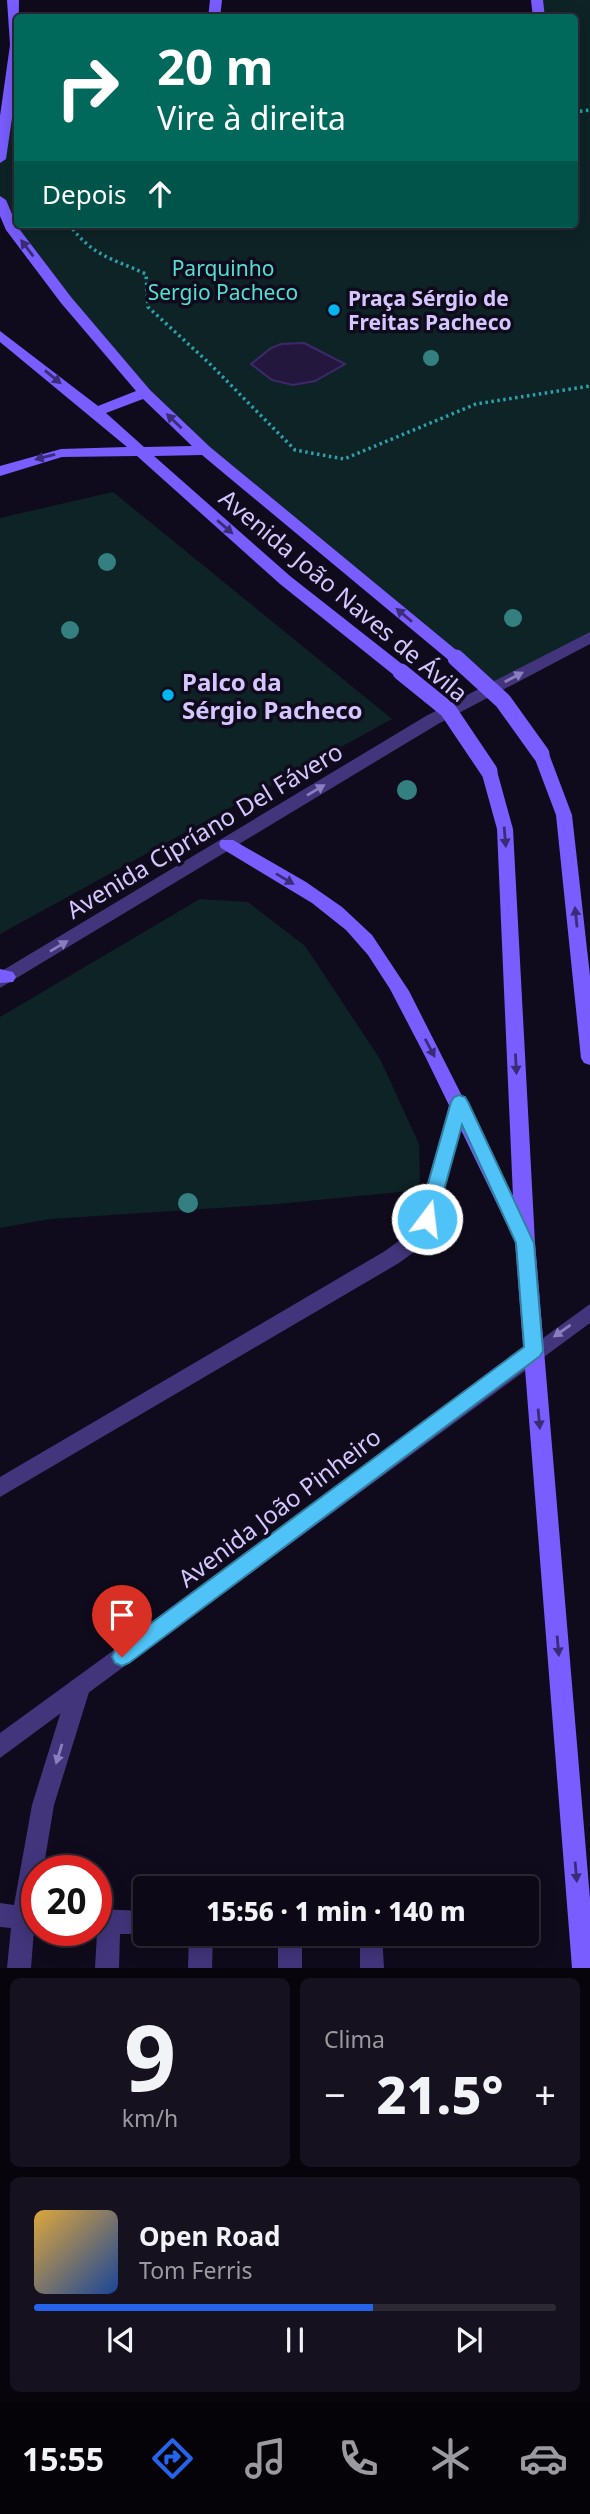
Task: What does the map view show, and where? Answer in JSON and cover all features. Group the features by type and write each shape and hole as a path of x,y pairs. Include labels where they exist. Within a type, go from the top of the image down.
{"main road":[{"path":"0,159 14,65"},
{"name":"Avenida João Naves de Ávila","path":"0,201 11,227 26,248 145,393 205,450 457,658 503,701 541,754 564,815 589,1027 590,1058"},
{"name":"Avenida João Naves de Ávila","path":"0,335 96,412 285,580 447,710 489,771 505,829 525,1243 583,1968"},
{"path":"96,412 145,393"},
{"path":"0,471 16,464 61,453 205,450"},
{"path":"227,844 310,895 366,939 391,975 459,1102 525,1243"}],"street":[{"name":"Avenida Cipríano Del Fávero","path":"2,978 432,720 590,637"},
{"path":"0,1488 392,1257 414,1241 427,1219 459,1102"},
{"name":"Avenida João Pinheiro","path":"0,1747 590,1312"},
{"path":"19,1968 20,1918 43,1805 79,1689"},
{"path":"112,1922 133,1923"},
{"path":"105,1946 107,1968"},
{"path":"200,1968 201,1946"},
{"path":"290,1946 290,1968"},
{"path":"371,1946 372,1968"}],"path":[{"path":"72,228 78,237 102,257 132,266 146,274 149,283 145,298 148,307 209,363 295,450 344,459 476,404 590,386"}],"green space":[{"name":"Praça Sérgio de Freitas Pacheco","path":"537,0 590,0 590,638 492,691 145,393 11,227 0,200 0,159 14,65 14,228 578,228 578,14 539,14"},
{"path":"113,492 392,719 0,934 0,518"},
{"path":"200,899 248,902 305,946 380,1059 419,1144 420,1190 277,1204 50,1219 0,1228 0,1017"}],"building":[{"path":"304,343 345,364 315,381 293,385 272,380 251,364 271,348 281,344"}],"place":[{"name":"Praça Sérgio de Freitas Pacheco","path":"334,310"},
{"name":"Palco da Sérgio Pacheco","path":"168,695"}],"route":[{"path":"122,1657 534,1351 525,1243 459,1102 427,1219"}],"park label":[{"name":"Parquinho Sergio Pacheco","path":"223,280"}]}
